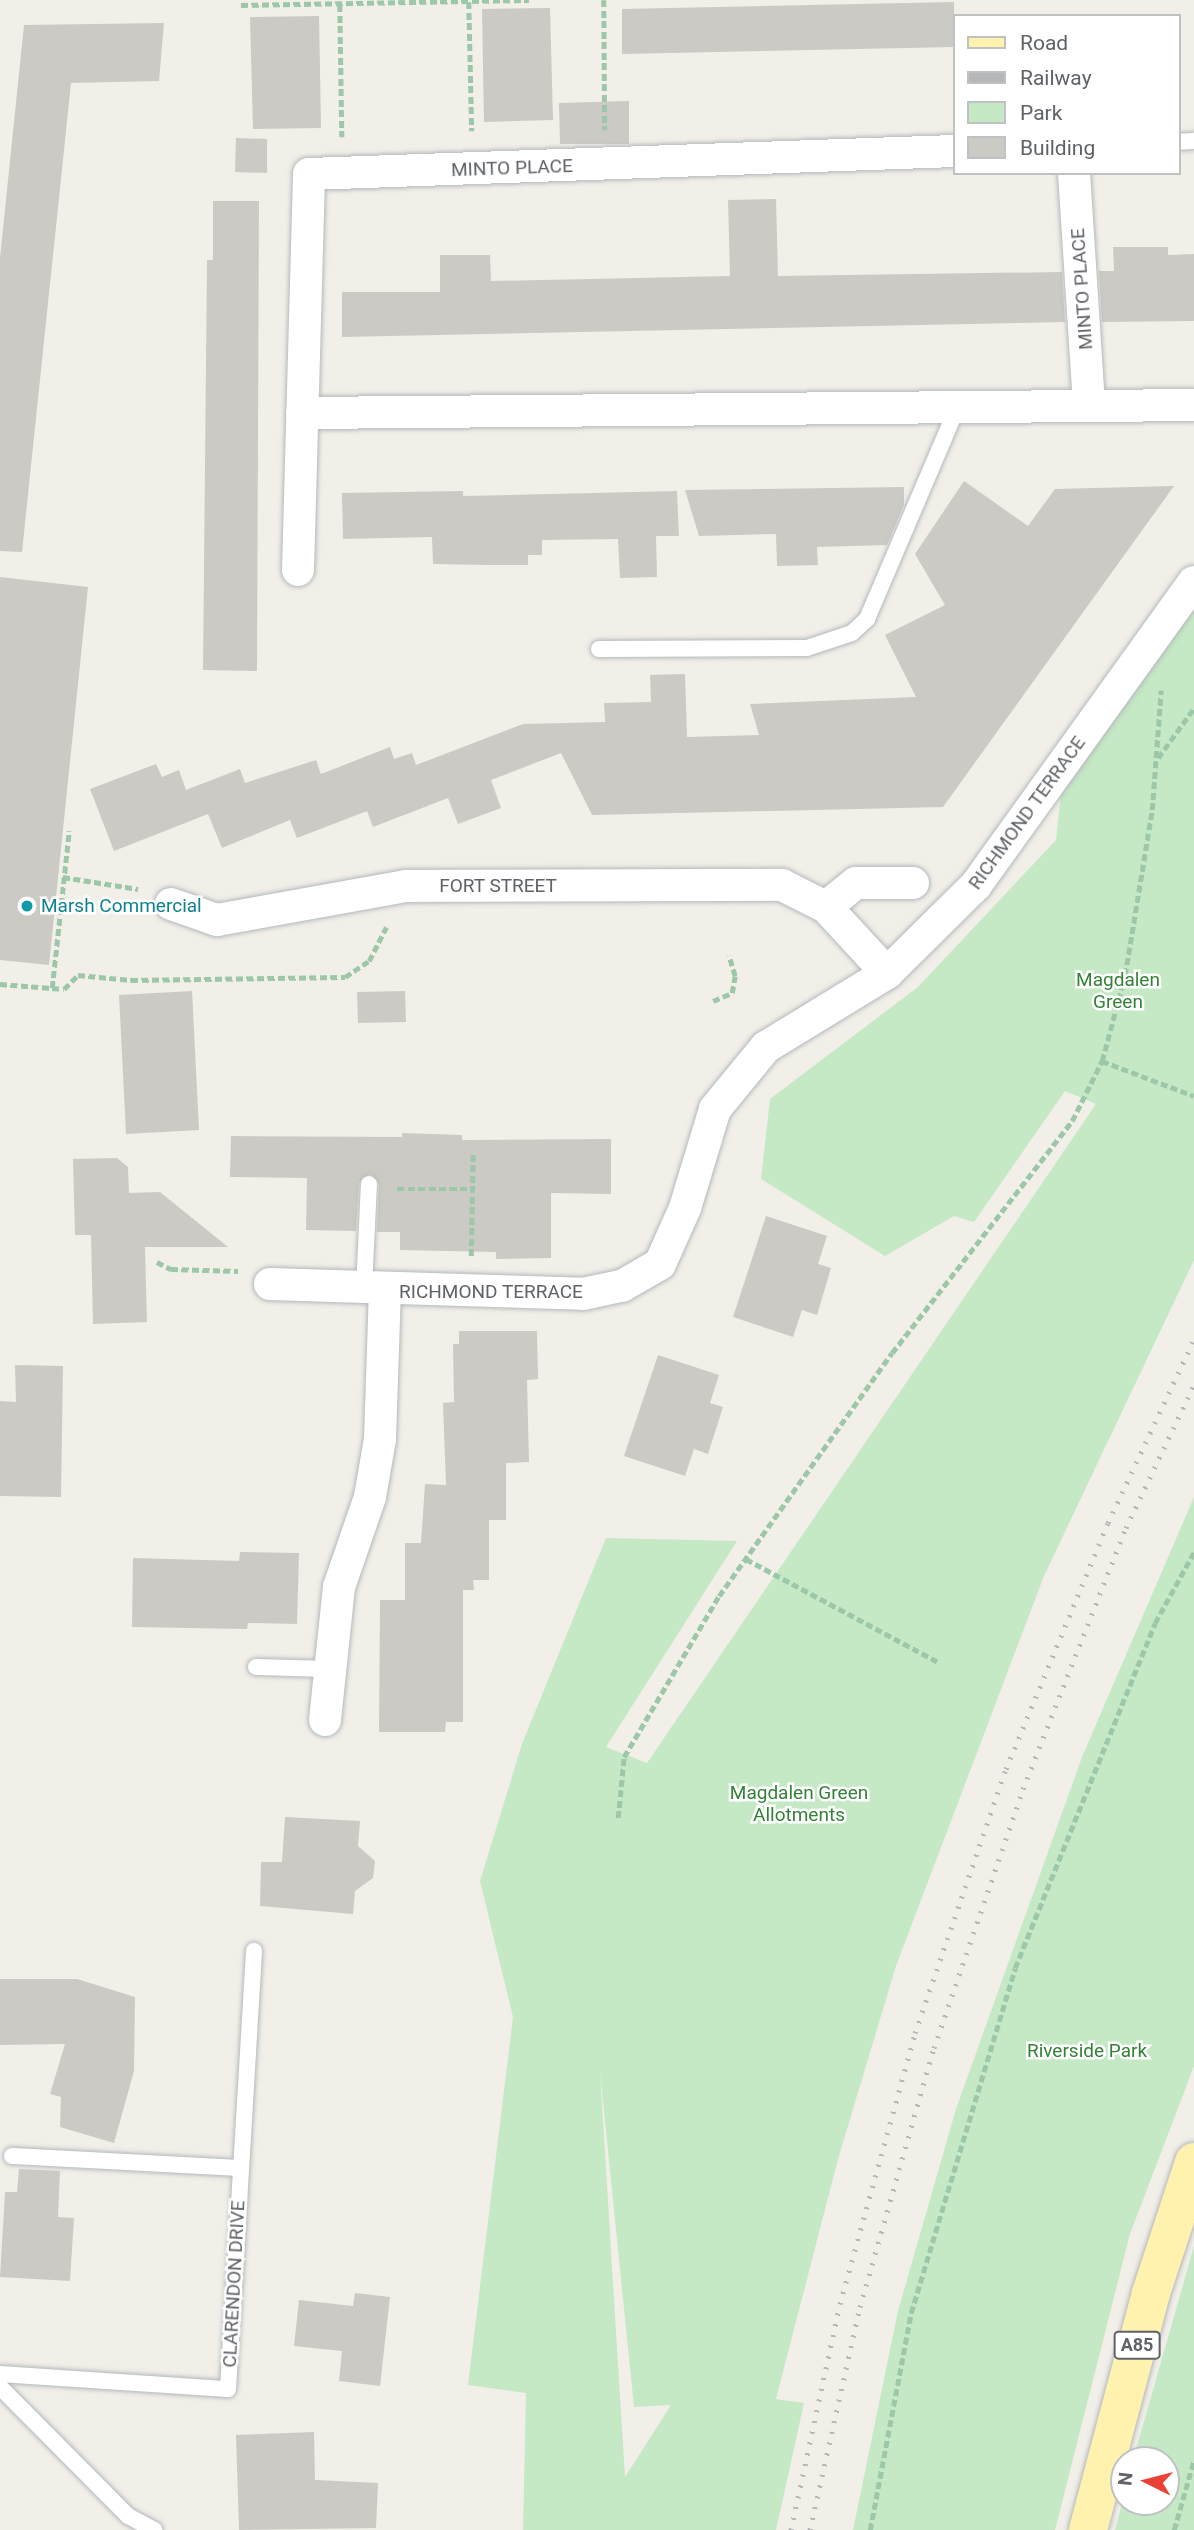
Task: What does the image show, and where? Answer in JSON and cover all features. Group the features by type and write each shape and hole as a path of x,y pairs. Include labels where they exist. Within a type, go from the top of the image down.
{"main road":[{"name":"A85","path":"1088,2530 1151,2293 1194,2162"}],"street":[{"name":"MINTO PLACE","path":"298,570 309,174 605,166 953,151"},
{"name":"MINTO PLACE","path":"1074,175 1089,405"},
{"path":"302,413 956,410 1089,405 1194,405"},
{"name":"RICHMOND TERRACE","path":"270,1284 375,1290 583,1294 622,1286 660,1264 685,1208 715,1109 766,1047 887,973 976,885 1194,582"},
{"path":"826,907 856,883 913,883"},
{"name":"FORT STREET","path":"171,904 217,920 406,886 782,885 826,907 887,973"},
{"path":"325,1720 339,1587 370,1497 380,1439 375,1290"}],"lane":[{"path":"598,649 807,648 852,633 867,619 956,410"},
{"path":"369,1186 375,1290"},
{"path":"256,1667 330,1669"},
{"name":"CLARENDON DRIVE","path":"0,2374 228,2389 254,1951"},
{"path":"12,2156 241,2168"},
{"path":"0,2387 128,2516 154,2530"}],"path":[{"path":"241,5 529,0"},
{"path":"604,0 605,166"},
{"path":"469,2 472,170"},
{"path":"340,5 342,132"},
{"path":"618,1818 624,1756 719,1596 892,1353 1072,1122 1102,1061 1125,975 1156,760 1166,623"},
{"path":"1156,760 1194,708"},
{"path":"52,988 69,831"},
{"path":"63,877 127,883"},
{"path":"0,984 64,989 78,975 131,980 345,977 369,961 406,886"},
{"path":"713,1001 732,993 735,976 729,956"},
{"path":"1102,1061 1194,1096"},
{"path":"471,1292 473,1154"},
{"path":"369,1186 473,1189"},
{"path":"157,1262 171,1269 268,1272 270,1284"},
{"path":"870,2530 911,2313 1015,1968 1155,1623 1194,1552"},
{"path":"746,1559 938,1662"},
{"path":"1174,2530 1194,2460"}],"green space":[{"path":"1194,597 1194,1260 1044,1576 896,1966 838,2159 776,2399 804,2403 776,2530 523,2530 526,2393 468,2385 513,2017 480,1881 522,1744 606,1538 737,1541 606,1747 647,1763 1096,1104 1065,1091 974,1222 954,1216 885,1256 761,1179 770,1099 918,987 1056,840 1062,784","holes":["600,2072 634,2407 671,2405 625,2477"]},
{"name":"Riverside Park","path":"1194,1497 1194,2066 1130,2234 1055,2530 853,2530 898,2311 956,2109 1082,1757"},
{"path":"1194,2246 1194,2530 1115,2530 1119,2516 1180,2516 1180,2446 1137,2446"}],"building":[{"path":"954,2 953,47 622,54 622,9"},
{"path":"550,8 553,120 484,122 482,9"},
{"path":"319,16 321,128 253,129 250,17"},
{"path":"164,23 159,81 71,83 22,552 0,551 0,258 24,25"},
{"path":"629,101 629,144 560,144 559,103"},
{"path":"236,138 267,139 267,173 235,172"},
{"path":"776,199 778,276 1062,272 1065,322 342,337 342,292 440,292 440,255 490,255 491,281 730,276 728,200"},
{"path":"213,201 259,201 257,671 203,670 207,260 213,260"},
{"path":"1113,247 1168,247 1168,255 1194,254 1194,321 1102,322 1099,271 1114,271"},
{"path":"964,481 1028,526 1055,489 1174,486 943,807 592,815 561,753 491,780 501,808 458,824 448,798 373,827 367,811 297,838 290,820 222,848 208,814 114,851 90,789 156,764 162,777 179,770 186,790 240,769 245,783 316,760 321,774 390,747 394,759 412,753 416,765 523,724 605,722 604,703 651,702 650,675 685,674 687,737 759,735 750,704 916,697 885,635 945,605 915,554"},
{"path":"904,487 904,505 887,545 817,547 818,565 777,566 776,534 699,536 685,490"},
{"path":"463,491 463,496 677,491 679,536 656,536 657,577 620,578 618,539 542,540 542,555 528,555 528,565 487,565 433,564 432,537 343,539 342,493"},
{"path":"0,577 88,587 49,965 0,960"},
{"path":"192,991 199,1130 126,1134 119,995"},
{"path":"405,991 406,1022 358,1023 357,992"},
{"path":"402,1133 462,1135 462,1140 611,1139 611,1194 551,1193 551,1258 496,1259 496,1252 400,1250 400,1232 377,1232 379,1184 370,1174 359,1183 356,1231 306,1230 307,1178 230,1177 231,1136 402,1137"},
{"path":"117,1158 128,1167 129,1193 160,1192 228,1247 145,1247 147,1322 93,1324 91,1235 75,1235 73,1159"},
{"path":"766,1216 827,1236 818,1264 831,1268 817,1315 802,1310 793,1337 733,1317"},
{"path":"459,1331 537,1331 538,1379 527,1380 529,1462 506,1463 506,1520 489,1520 489,1580 473,1580 474,1590 463,1590 463,1722 446,1722 445,1732 379,1732 380,1600 405,1600 405,1543 421,1543 425,1484 446,1485 443,1403 454,1402 453,1344 459,1344"},
{"path":"658,1355 719,1375 710,1403 723,1407 708,1454 694,1449 685,1476 624,1456"},
{"path":"15,1365 63,1366 61,1497 0,1496 0,1401 16,1402"},
{"path":"240,1552 299,1553 297,1624 248,1623 247,1629 132,1627 133,1558 239,1561"},
{"path":"285,1817 360,1821 358,1846 375,1861 373,1878 355,1891 353,1914 260,1906 261,1862 282,1862"},
{"path":"0,1979 77,1979 135,1997 134,2071 114,2143 60,2127 61,2097 50,2094 65,2044 0,2045"},
{"path":"19,2169 60,2171 58,2217 74,2218 70,2281 0,2277 5,2192 17,2192"},
{"path":"355,2293 390,2297 380,2386 339,2381 342,2351 294,2346 299,2300 353,2306"},
{"path":"314,2432 315,2480 378,2483 376,2528 239,2530 236,2435"}],"railway":[{"path":"791,2530 840,2304 915,2033 1006,1769 1108,1523 1194,1339"},
{"path":"810,2530 860,2307 934,2048 1023,1789 1126,1528 1194,1385"}],"place":[{"name":"Marsh Commercial","path":"27,906"}],"park label":[{"name":"Magdalen Green","path":"1118,991"},
{"name":"Magdalen Green Allotments","path":"799,1804"}]}
